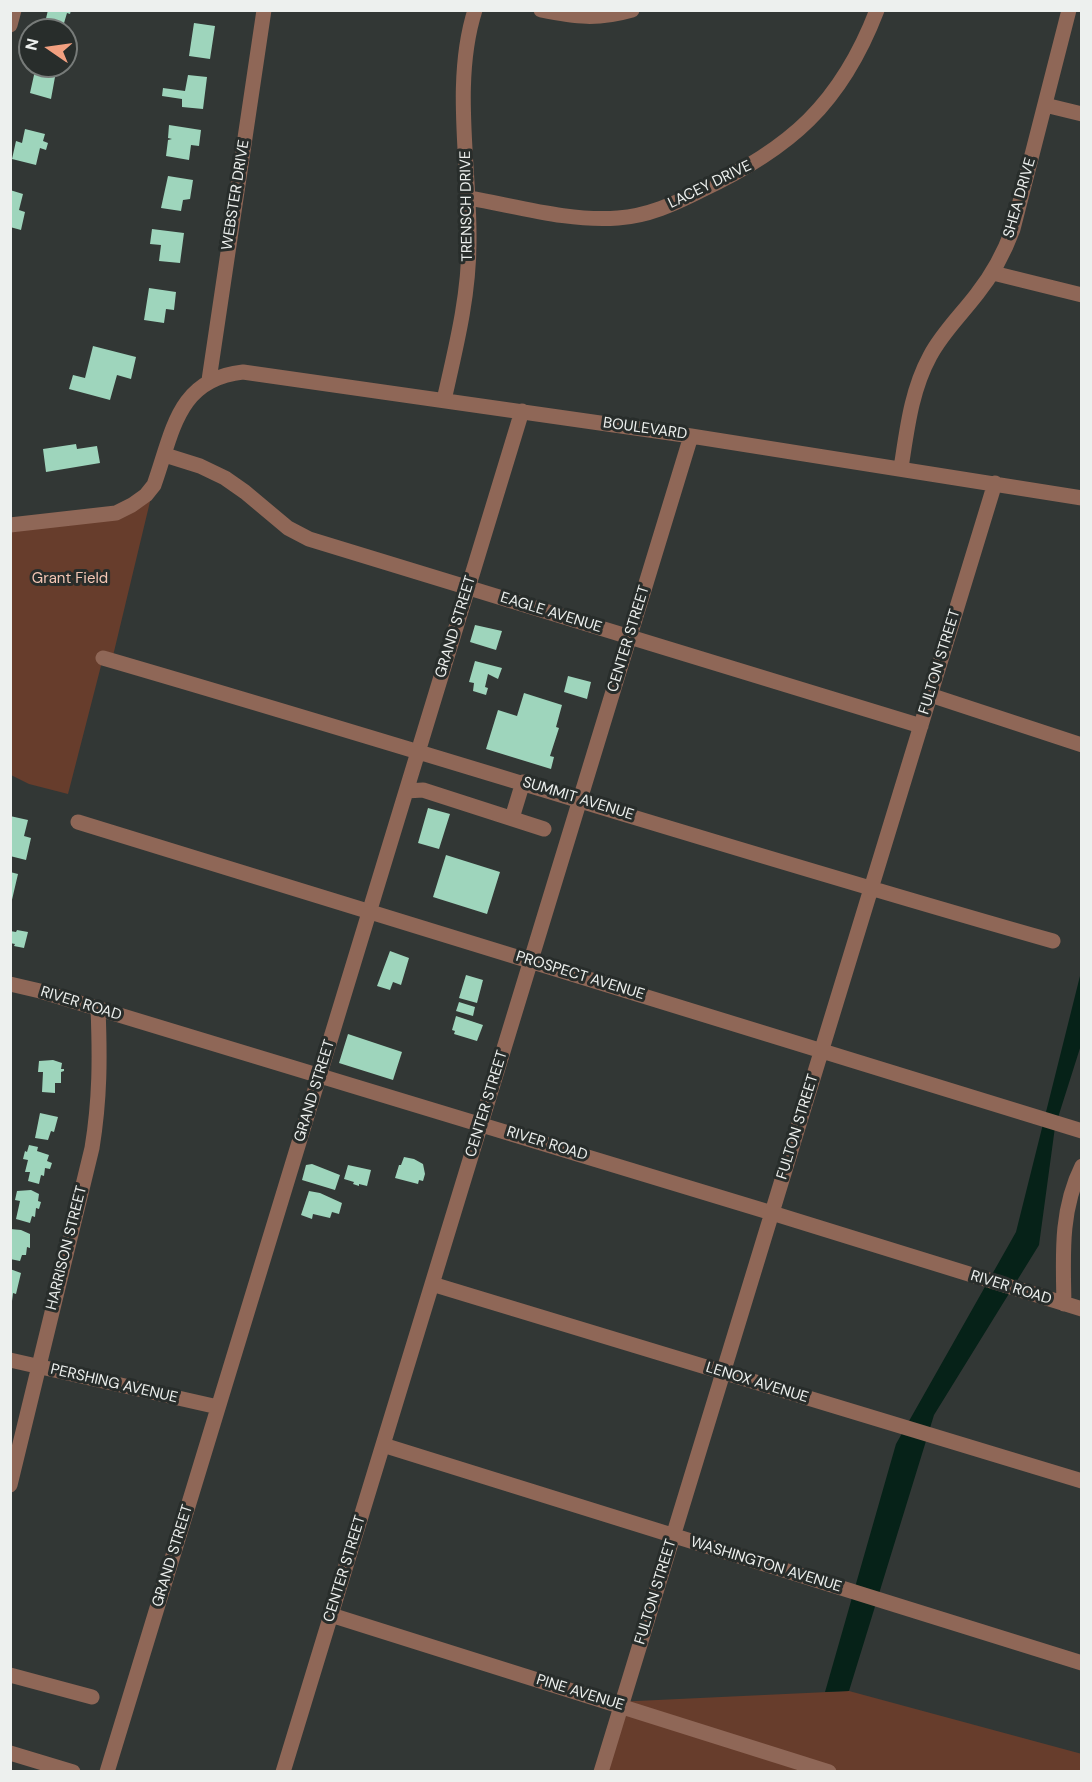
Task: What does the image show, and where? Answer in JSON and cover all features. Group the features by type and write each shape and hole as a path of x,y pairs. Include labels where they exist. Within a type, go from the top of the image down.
{"street":[{"path":"10,25 14,10"},
{"name":"WEBSTER DRIVE","path":"209,380 264,10"},
{"name":"TRENSCH DRIVE","path":"444,400 465,307 469,198 463,88 465,53 476,10"},
{"path":"542,10 590,18 632,10"},
{"name":"LACEY DRIVE","path":"469,198 597,219 641,215 666,207 761,160 812,117 836,90 853,64 867,37 877,10"},
{"name":"SHEA DRIVE","path":"901,468 911,406 928,358 941,337 993,273 1013,229 1069,10"},
{"path":"1045,105 1082,114"},
{"path":"993,273 1082,295"},
{"name":"BOULEVARD","path":"209,380 225,374 243,372 691,436 1082,498"},
{"path":"10,525 116,513 132,505 154,484 182,408 190,396 209,380"},
{"name":"GRAND STREET","path":"107,1772 522,411"},
{"name":"CENTER STREET","path":"283,1772 691,436"},
{"name":"EAGLE AVENUE","path":"165,455 200,466 225,478 288,528 309,538 921,726"},
{"name":"FULTON STREET","path":"601,1772 995,483"},
{"name":"SUMMIT AVENUE","path":"103,658 419,750 871,889 1053,941"},
{"path":"930,694 1082,745"},
{"path":"512,818 523,782"},
{"path":"406,791 423,790 544,829"},
{"name":"PROSPECT AVENUE","path":"78,822 1082,1131"},
{"name":"RIVER ROAD","path":"10,984 98,1008 481,1124 1082,1309"},
{"name":"HARRISON STREET","path":"10,1485 98,1111 100,1066 98,1008"},
{"path":"1064,1304 1063,1231 1073,1185 1082,1166"},
{"name":"LENOX AVENUE","path":"432,1284 1082,1481"},
{"name":"PERSHING AVENUE","path":"10,1360 218,1407"},
{"name":"WASHINGTON AVENUE","path":"382,1445 1082,1663"},
{"name":"PINE AVENUE","path":"331,1615 829,1772"},
{"path":"10,1675 92,1697"},
{"path":"10,1753 74,1772"}],"green space":[{"name":"Grant Field","path":"154,485 112,660 103,658 68,794 29,784 11,775 10,525 100,516"},
{"path":"849,1691 1082,1754 1081,1772 594,1772 615,1702"}],"shaded area":[{"path":"1081,972 1081,1045 1055,1127 1039,1245 934,1415 849,1691 825,1692 896,1444 1016,1232"}],"building":[{"path":"48,10 71,10 66,18 46,18"},
{"path":"194,23 215,26 210,59 189,56"},
{"path":"188,75 207,77 203,109 182,107 182,99 162,96 163,88 185,91"},
{"path":"33,78 55,78 51,99 30,93"},
{"path":"169,125 201,130 199,146 191,145 189,160 166,156 168,140 172,139 168,138"},
{"path":"25,129 45,134 43,141 48,143 46,150 40,148 36,165 12,159 16,141 22,143"},
{"path":"168,176 193,180 190,199 183,200 181,211 161,208"},
{"path":"10,190 23,194 19,210 25,212 21,230 10,227"},
{"path":"152,229 184,233 180,263 159,261 161,245 150,244"},
{"path":"149,288 176,292 174,310 166,309 164,323 144,320"},
{"path":"93,346 136,357 131,379 117,375 110,400 69,389 73,375 85,378"},
{"path":"76,444 77,449 97,446 100,463 46,472 43,449"},
{"path":"475,625 502,631 496,650 470,642"},
{"path":"475,661 502,668 498,679 488,674 486,695 473,691 474,683 469,682"},
{"path":"568,676 591,682 587,699 564,692"},
{"path":"524,693 562,705 556,727 559,728 550,756 554,757 551,769 486,749 498,710 517,716"},
{"path":"428,808 450,814 439,849 418,843"},
{"path":"10,816 28,820 24,836 31,838 26,860 10,856"},
{"path":"446,855 500,872 487,914 433,897"},
{"path":"10,872 18,874 11,904 10,904"},
{"path":"17,930 28,932 24,948 10,943 10,931 16,932"},
{"path":"390,951 409,958 401,985 393,982 390,990 377,986"},
{"path":"466,975 483,980 477,1003 459,998"},
{"path":"459,1002 475,1007 473,1016 456,1011"},
{"path":"456,1016 483,1025 477,1041 454,1034 455,1031 452,1030"},
{"path":"348,1034 402,1052 393,1080 339,1063"},
{"path":"53,1060 62,1063 61,1069 64,1071 61,1072 61,1083 55,1083 55,1093 42,1092 43,1072 38,1072 39,1061"},
{"path":"40,1113 58,1117 54,1132 51,1131 48,1140 35,1138"},
{"path":"29,1145 38,1147 37,1151 49,1155 47,1161 52,1163 50,1169 45,1168 44,1176 41,1175 39,1184 28,1181 30,1172 25,1172 28,1160 23,1159"},
{"path":"404,1157 423,1164 425,1174 423,1181 419,1180 418,1184 395,1178"},
{"path":"312,1164 340,1175 335,1190 302,1180 306,1165"},
{"path":"348,1165 371,1170 367,1186 359,1184 359,1186 344,1179"},
{"path":"31,1190 39,1194 38,1201 41,1202 30,1223 16,1219 20,1201 15,1200 17,1191"},
{"path":"309,1191 320,1193 342,1203 339,1214 332,1212 330,1218 313,1214 312,1219 301,1215"},
{"path":"10,1229 30,1234 30,1248 27,1247 26,1255 22,1255 20,1261 10,1259"},
{"path":"10,1269 21,1273 12,1301"}]}
